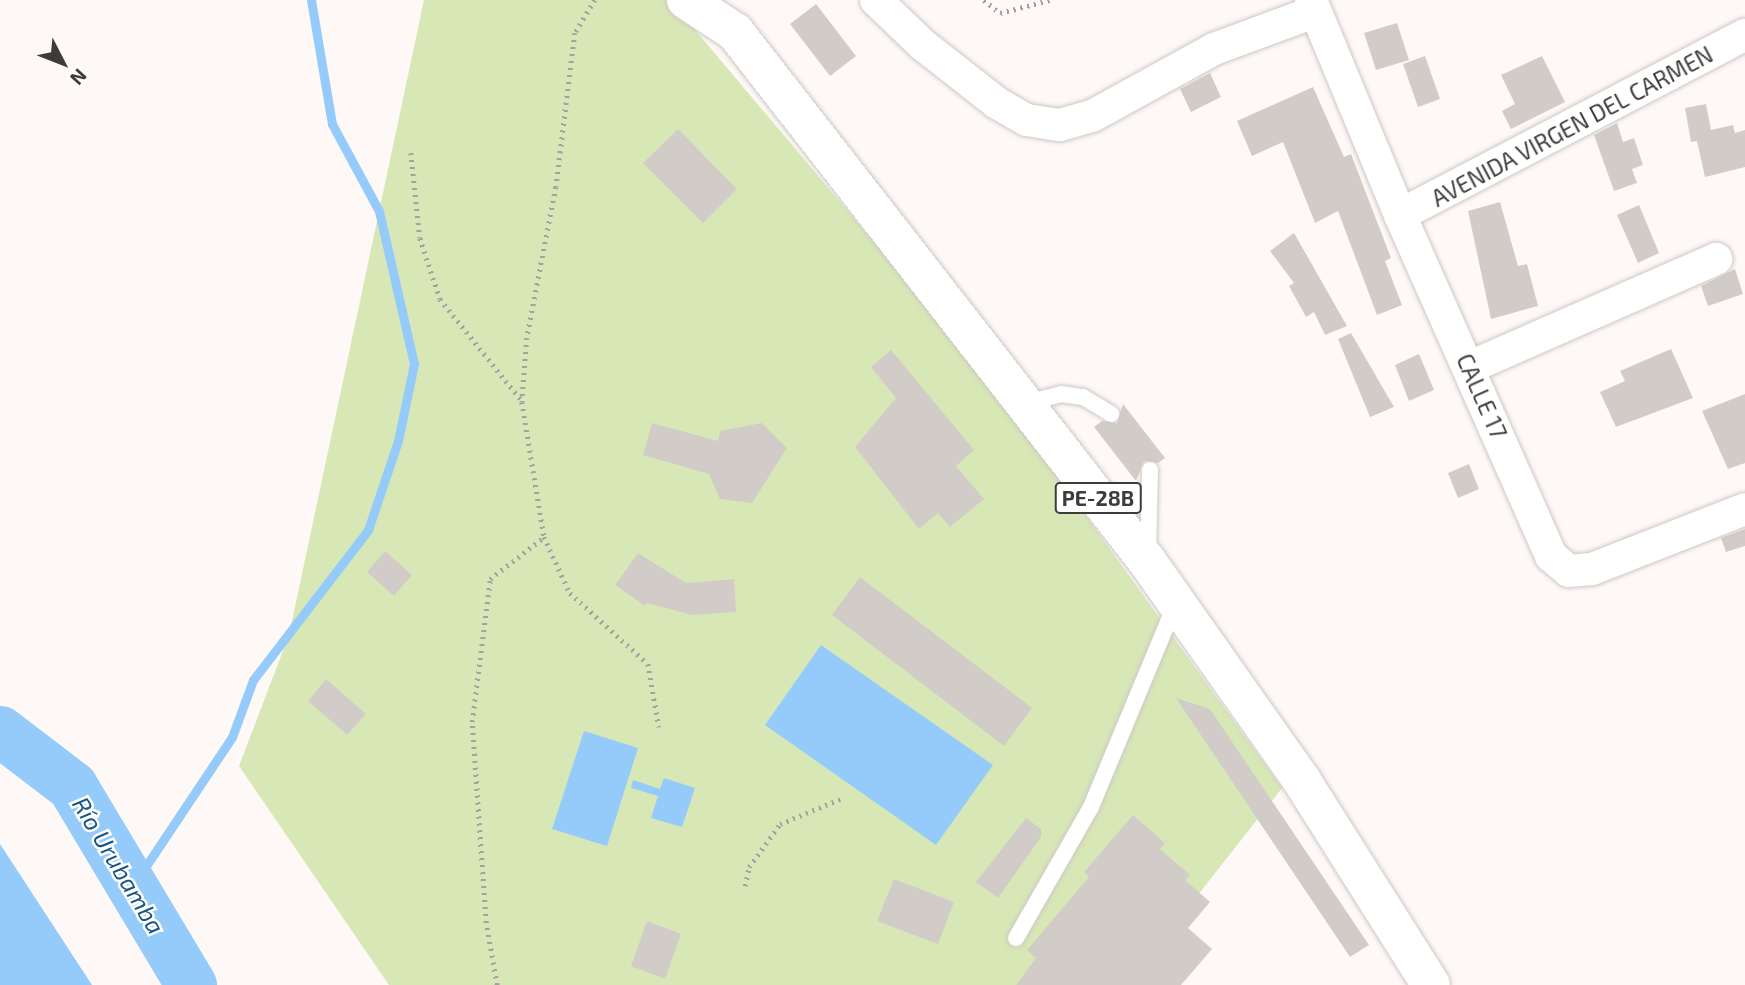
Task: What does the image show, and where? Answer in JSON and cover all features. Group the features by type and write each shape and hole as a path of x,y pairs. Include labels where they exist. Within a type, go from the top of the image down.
{"highway":[{"name":"PE-28B","path":"685,0 730,16 1023,403 1147,561 1303,780 1431,985"}],"street":[{"path":"876,0 923,45 997,103 1027,120 1060,125 1094,115 1214,49 1312,6"},
{"name":"CALLE 17","path":"1312,6 1399,215 1470,368 1551,556 1569,571 1592,569 1745,509"},
{"name":"AVENIDA VIRGEN DEL CARMEN","path":"1399,215 1745,35"},
{"path":"1470,368 1716,259"}],"lane":[{"path":"1023,403 1061,394 1083,397 1111,414"},
{"path":"1147,561 1150,470"},
{"path":"1016,939 1091,807 1177,601"}],"path":[{"path":"595,0 575,33 556,187 527,338 522,402 544,537 570,593 648,664 659,727"},
{"path":"984,0 1000,13 1050,0"},
{"path":"411,153 420,238 440,299 522,402"},
{"path":"498,985 486,923 472,722 490,579 544,537"},
{"path":"745,886 749,867 780,824 840,799"}],"green space":[{"path":"424,0 670,0 978,366 1282,788 1127,985 389,985 239,766 289,635"}],"water":[{"path":"821,645 993,765 936,845 765,725"},
{"path":"584,731 638,748 607,846 552,829"},
{"path":"664,778 695,788 682,827 651,818 658,796 631,788 633,780 660,789"},
{"path":"0,844 92,985 0,985"}],"building":[{"path":"816,4 856,56 830,76 790,24"},
{"path":"1397,23 1409,60 1376,70 1364,33"},
{"path":"1425,56 1440,99 1418,107 1403,64"},
{"path":"1542,56 1565,102 1511,129 1502,111 1515,104 1501,75"},
{"path":"1210,73 1221,97 1191,112 1180,89"},
{"path":"1313,87 1344,157 1351,154 1391,258 1385,261 1402,305 1377,315 1338,211 1315,223 1283,142 1252,156 1237,121"},
{"path":"1706,104 1711,130 1733,125 1735,133 1745,130 1745,167 1705,177 1697,141 1691,142 1685,108"},
{"path":"1617,123 1623,142 1634,138 1643,165 1632,169 1637,183 1614,191 1594,135"},
{"path":"678,129 737,189 703,223 643,163"},
{"path":"1500,202 1518,266 1527,264 1538,306 1491,319 1468,211"},
{"path":"1639,205 1659,253 1638,263 1617,215"},
{"path":"1294,233 1347,326 1325,335 1314,312 1306,317 1289,286 1294,283 1270,251"},
{"path":"1735,269 1743,294 1708,306 1701,286"},
{"path":"1351,333 1394,407 1370,417 1338,339"},
{"path":"1671,349 1693,398 1616,427 1600,392 1625,381 1620,371"},
{"path":"891,350 974,450 956,466 984,499 950,527 938,513 919,529 855,447 896,398 871,367"},
{"path":"1419,354 1434,390 1409,401 1395,365"},
{"path":"1745,394 1745,463 1728,469 1702,411"},
{"path":"1123,404 1165,458 1158,463 1144,461 1136,481 1094,427 1102,421 1117,423"},
{"path":"652,423 718,441 720,431 762,423 787,448 752,503 720,499 709,474 643,455"},
{"path":"1469,464 1479,489 1458,498 1448,473"},
{"path":"1745,529 1745,546 1726,552 1721,538"},
{"path":"385,551 412,575 394,596 367,572"},
{"path":"638,553 686,583 734,579 736,612 692,615 647,603 645,606 615,585"},
{"path":"860,577 1032,708 1004,746 832,615"},
{"path":"326,679 366,714 347,735 308,701"},
{"path":"1176,698 1210,709 1369,945 1350,957"},
{"path":"1133,815 1165,843 1160,849 1190,875 1185,880 1210,902 1188,928 1212,949 1181,985 1016,985 1036,958 1027,950 1089,877 1084,872"},
{"path":"1026,818 1041,829 1041,837 998,898 976,882"},
{"path":"894,879 954,902 938,944 877,921"},
{"path":"647,921 681,934 665,979 631,966"}],"waterway":[{"path":"132,887 232,737 253,680 368,530 398,441 414,364 379,211 332,124 311,0"},
{"name":"Río Urubamba","path":"0,731 72,786 191,985"}]}
